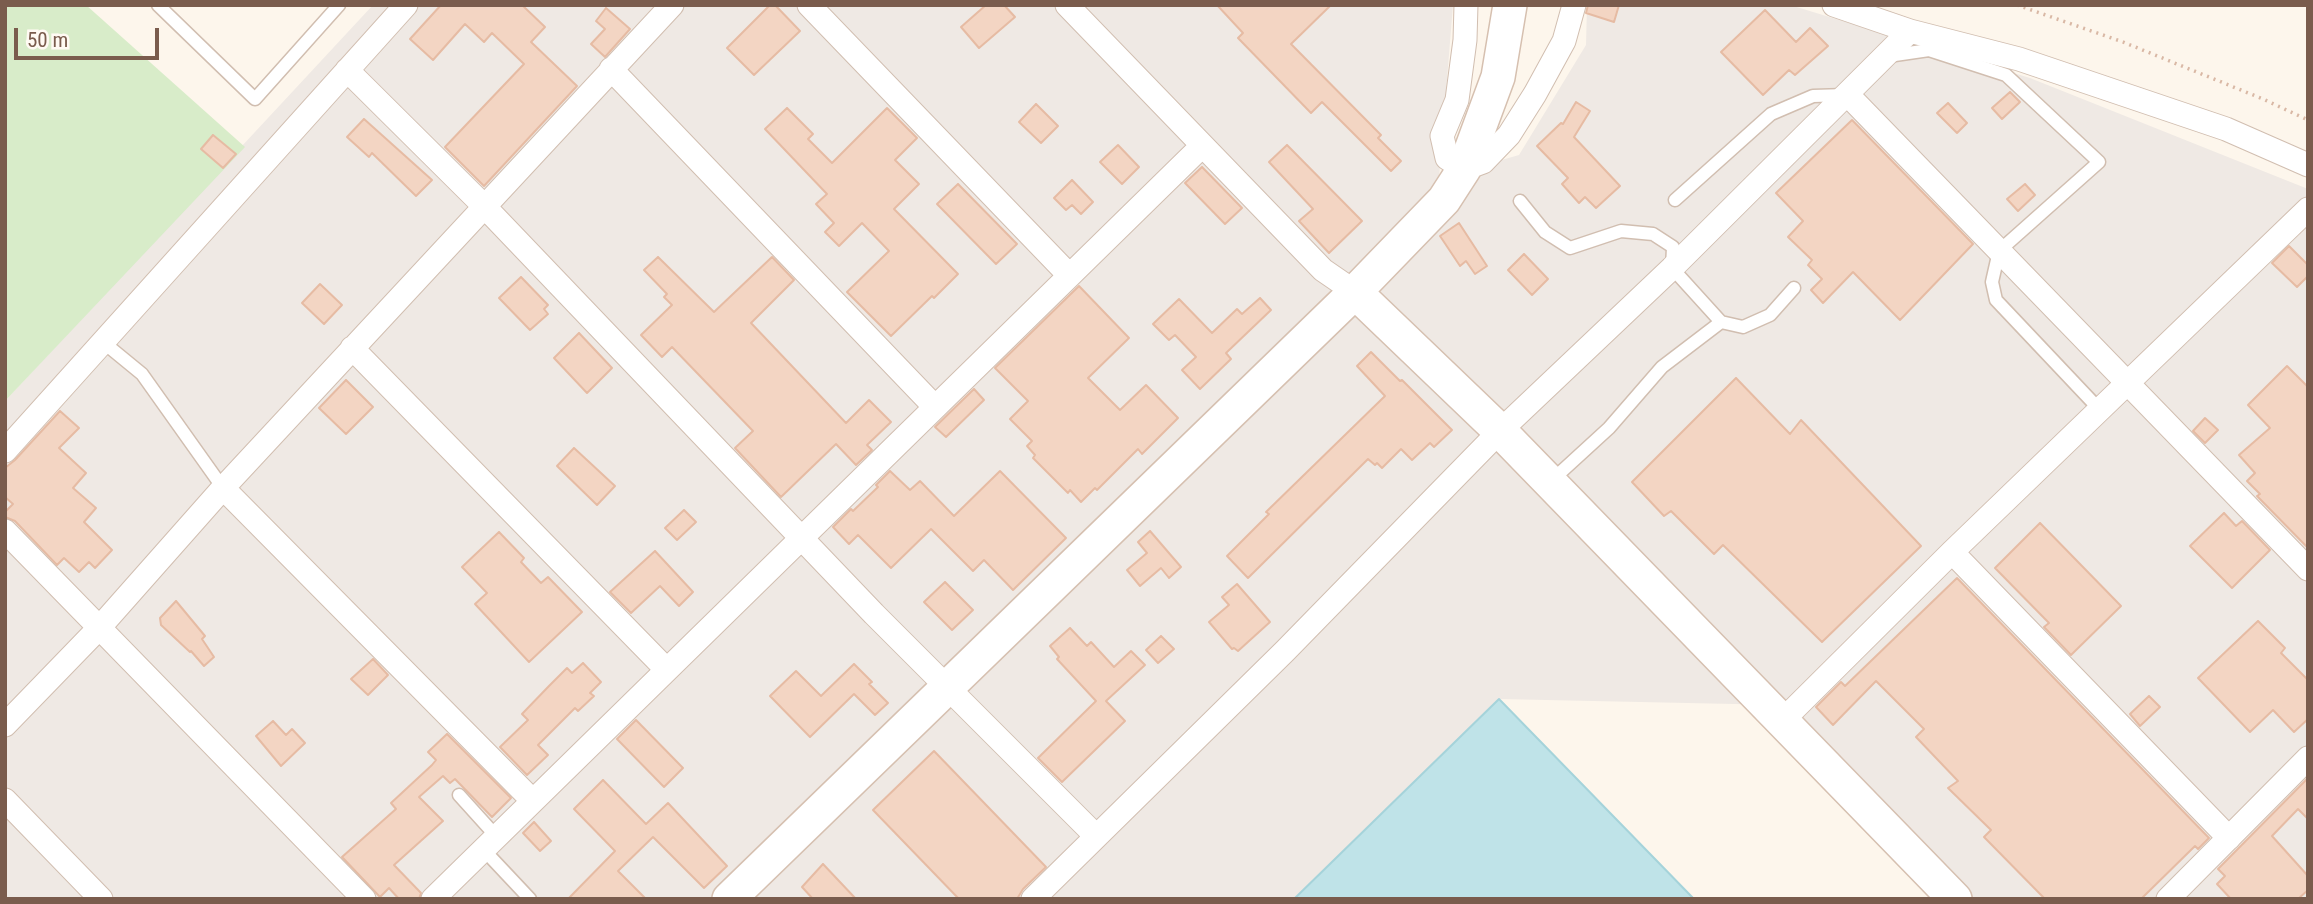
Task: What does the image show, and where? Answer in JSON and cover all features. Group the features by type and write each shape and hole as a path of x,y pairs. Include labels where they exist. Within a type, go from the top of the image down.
{"street":[{"path":"5,450 406,5"},
{"path":"5,725 100,627 223,488 672,5"},
{"path":"809,5 1069,275"},
{"path":"1067,5 1323,270 1355,292 1500,431 1955,899"},
{"path":"1464,169 1447,158 1442,136 1457,100 1465,40 1466,5"},
{"path":"729,899 1355,292 1444,200 1464,169 1498,77 1510,5"},
{"path":"1464,169 1483,162 1509,135 1564,41 1574,5"},
{"path":"1834,5 1910,31 2019,59 2226,130 2308,165"},
{"path":"1033,899 1285,650 1500,431 1672,268 1910,31"},
{"path":"611,69 934,406"},
{"path":"346,70 484,206 800,537 1096,836"},
{"path":"1847,94 2308,569"},
{"path":"433,899 1202,146"},
{"path":"1782,721 1952,552 2308,209"},
{"path":"352,348 666,669"},
{"path":"223,488 532,800"},
{"path":"5,531 364,899"},
{"path":"1952,552 2229,838"},
{"path":"2168,899 2308,758"},
{"path":"5,800 101,899"}],"lane":[{"path":"168,8 255,99 332,7"},
{"path":"1884,57 1929,50 2006,75 2099,162 1999,251 1992,282 1996,300 2099,410"},
{"path":"1675,201 1771,114 1813,96 1847,94"},
{"path":"1520,201 1545,232 1570,247 1620,231 1653,234 1672,247 1672,268 1721,322 1743,327 1770,314 1794,288"},
{"path":"1550,482 1609,428 1662,367 1721,322"},
{"path":"103,341 142,374 223,488"},
{"path":"459,794 489,843 530,899"}],"path":[{"path":"2017,5 2123,42 2308,120"}],"shaded area":[{"path":"373,5 1453,5 1439,178 1519,155 1586,45 1587,5 1790,5 2030,78 2308,189 2308,899 1930,899 1870,835 1781,705 1499,699 1294,899 5,899 5,401"}],"green space":[{"path":"5,5 86,5 245,147 5,401"}],"water":[{"path":"1499,699 1694,899 1294,899"}],"building":[{"path":"441,5 522,5 545,27 531,42 577,86 484,186 445,147 524,64 492,33 484,42 465,24 433,60 410,39"},
{"path":"770,5 775,5 800,31 754,75 727,48"},
{"path":"986,5 1004,5 1015,17 979,48 961,27"},
{"path":"1217,5 1331,5 1291,44 1381,135 1378,138 1401,161 1391,171 1322,102 1311,113 1238,38 1243,33"},
{"path":"1588,5 1619,5 1614,22 1586,13"},
{"path":"606,8 630,29 605,57 591,44 605,29 596,21"},
{"path":"1765,10 1796,42 1810,28 1828,46 1795,75 1789,70 1763,95 1721,52"},
{"path":"2010,92 2020,102 2002,119 1992,108"},
{"path":"1576,102 1590,111 1574,137 1620,186 1596,208 1585,197 1579,203 1562,184 1568,178 1537,146 1563,124"},
{"path":"1948,103 1967,123 1957,133 1937,113"},
{"path":"1036,104 1058,126 1041,143 1019,122"},
{"path":"787,108 813,134 808,139 832,163 887,108 917,138 895,160 919,184 894,209 958,274 891,336 847,292 889,251 862,223 839,246 825,232 834,223 816,204 827,194 765,129"},
{"path":"364,119 432,180 416,196 372,153 369,157 347,137"},
{"path":"1852,120 1973,244 1900,320 1853,272 1823,303 1811,290 1822,279 1808,265 1812,260 1788,237 1803,221 1776,193"},
{"path":"213,135 236,154 223,168 201,149"},
{"path":"1118,145 1139,167 1122,184 1100,162"},
{"path":"1287,145 1362,221 1329,253 1299,221 1313,209 1269,162"},
{"path":"1202,167 1242,208 1225,224 1185,183"},
{"path":"1072,180 1093,202 1081,214 1072,205 1066,210 1054,198"},
{"path":"958,184 1017,244 996,264 937,204"},
{"path":"2025,184 2035,195 2018,211 2007,199"},
{"path":"1459,223 1487,266 1475,274 1466,261 1460,266 1440,236"},
{"path":"2289,246 2308,265 2308,276 2297,287 2272,263"},
{"path":"1524,254 1548,279 1532,295 1508,270"},
{"path":"658,257 714,312 772,257 794,280 751,323 846,423 869,400 891,422 867,445 872,450 856,465 836,444 781,497 735,448 753,431 672,347 662,357 641,335 672,305 664,297 667,294 644,270"},
{"path":"521,277 548,305 544,309 548,314 530,330 499,298"},
{"path":"320,284 342,305 324,324 302,303"},
{"path":"1079,286 1129,338 1088,378 1120,410 1146,385 1178,418 1142,454 1138,449 1097,490 1095,488 1081,502 1070,490 1068,493 1033,458 1035,455 1027,446 1032,441 1010,419 1028,401 995,368"},
{"path":"1260,298 1271,310 1226,353 1231,359 1200,389 1182,370 1196,357 1175,335 1169,340 1153,324 1179,299 1212,333 1237,309 1242,314"},
{"path":"579,333 612,368 587,393 554,358"},
{"path":"1371,352 1452,430 1434,447 1430,443 1412,460 1401,449 1382,468 1368,459 1248,578 1227,556 1269,514 1266,512 1385,396 1357,366"},
{"path":"2287,366 2308,387 2308,548 2257,496 2260,494 2247,481 2255,473 2239,455 2270,428 2248,405"},
{"path":"1736,378 1790,434 1801,420 1921,546 1822,642 1723,545 1714,554 1671,511 1664,516 1632,482"},
{"path":"346,380 373,407 346,434 319,408"},
{"path":"974,389 984,400 946,437 935,427"},
{"path":"60,411 79,428 59,448 86,473 73,488 96,508 84,522 112,550 95,568 89,562 79,572 64,558 57,565 15,521 5,517 5,512 13,504 5,497 5,468"},
{"path":"2205,418 2218,430 2205,443 2193,431"},
{"path":"574,448 615,486 597,505 557,466"},
{"path":"890,471 910,490 920,481 954,516 1000,471 1066,538 1013,590 984,560 973,571 931,529 891,568 858,535 849,544 833,527 878,487 876,485"},
{"path":"684,510 696,522 677,540 665,528"},
{"path":"2224,513 2236,526 2242,521 2270,550 2232,588 2190,546"},
{"path":"2040,523 2121,606 2071,655 2044,627 2049,623 1995,568"},
{"path":"1150,531 1181,567 1169,578 1161,568 1140,586 1127,570 1147,553 1138,542"},
{"path":"499,532 524,558 521,562 541,583 548,577 582,612 529,662 475,604 487,593 462,567"},
{"path":"655,551 693,592 679,606 660,586 631,613 610,592"},
{"path":"1957,578 2209,838 2198,849 2195,846 2141,899 2045,899 1984,837 1991,830 1948,788 1958,781 1916,737 1924,729 1876,681 1833,725 1816,707 1841,682 1845,686"},
{"path":"945,582 973,610 952,630 924,602"},
{"path":"1237,584 1270,622 1238,651 1232,649 1209,622 1229,605 1222,597"},
{"path":"176,601 205,636 202,639 214,657 204,666 161,625 160,618"},
{"path":"2258,621 2285,648 2281,653 2308,680 2308,719 2294,732 2273,710 2250,732 2198,678"},
{"path":"1070,628 1087,646 1091,642 1114,667 1131,651 1145,665 1106,701 1125,721 1062,782 1038,758 1096,701 1057,659 1059,657 1050,646"},
{"path":"1161,636 1174,649 1158,663 1146,650"},
{"path":"373,659 388,675 368,695 351,679"},
{"path":"583,663 601,682 590,693 594,696 578,711 575,708 538,745 548,755 527,775 500,747 528,720 522,714 549,686 567,668 572,673"},
{"path":"854,664 888,703 875,715 854,694 810,737 770,696 796,671 821,696"},
{"path":"2149,696 2160,707 2140,726 2130,714"},
{"path":"636,720 683,768 664,787 617,739"},
{"path":"273,721 286,735 292,729 305,743 281,766 256,736"},
{"path":"447,734 511,798 492,817 455,779 450,783 443,776 419,797 443,821 394,865 421,893 419,899 399,899 389,888 380,897 342,857 396,809 391,803 432,765 436,760 428,752"},
{"path":"934,751 1046,867 1023,889 1017,899 959,899 873,810"},
{"path":"2308,778 2308,819 2298,809 2272,836 2308,876 2308,890 2298,899 2231,899 2217,884 2225,876 2218,869"},
{"path":"603,780 646,824 668,803 727,866 704,888 653,837 618,871 646,899 568,899 615,851 574,809"},
{"path":"534,822 551,841 540,851 523,833"},
{"path":"823,864 856,899 813,899 802,887"}]}
